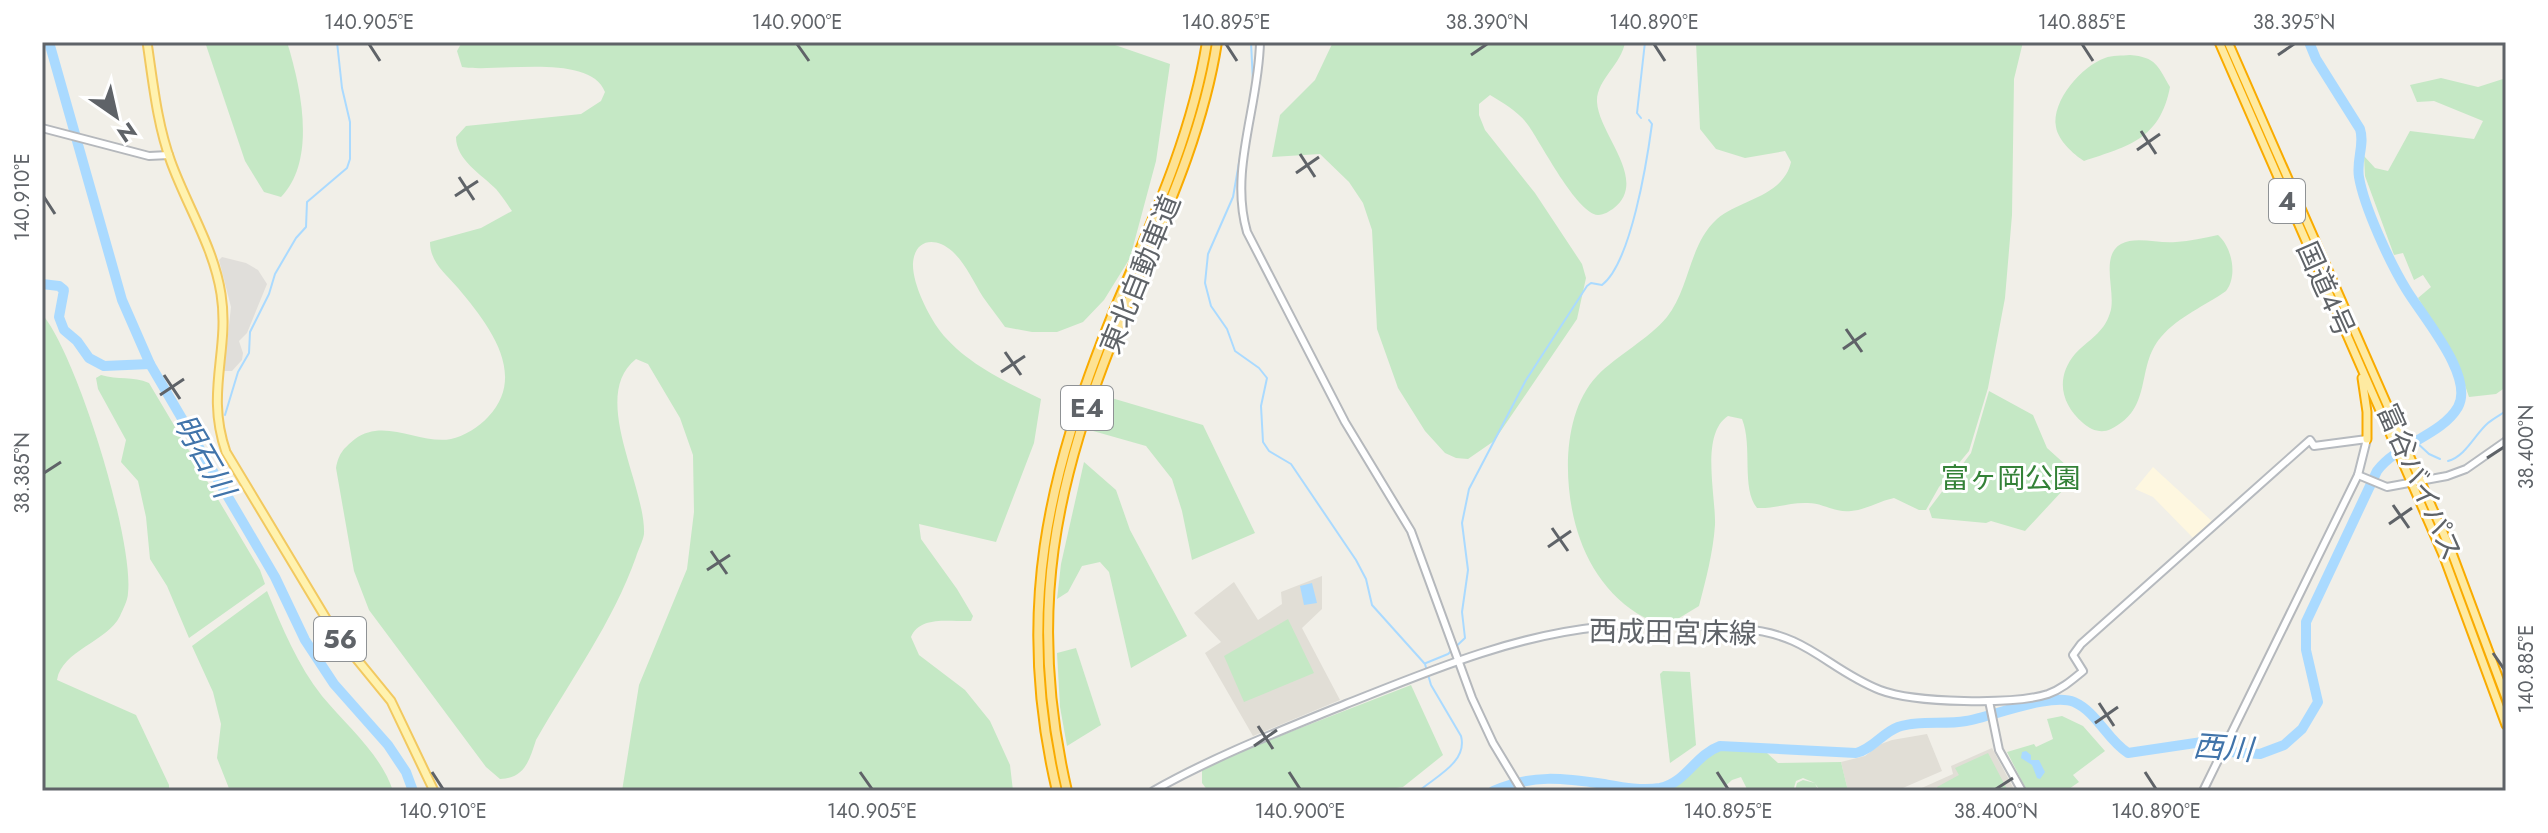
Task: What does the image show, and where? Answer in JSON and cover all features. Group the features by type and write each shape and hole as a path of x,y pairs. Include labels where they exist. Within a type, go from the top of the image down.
{"highway":[{"name":"東北自動車道","path":"1057,791 1042,703 1038,641 1040,576 1052,498 1066,441 1085,384 1175,163 1196,96 1207,42"},
{"name":"東北自動車道","path":"1067,791 1051,701 1048,658 1049,589 1061,499 1089,402 1194,137 1217,42"},
{"name":"国道4号","path":"2219,42 2362,359"},
{"name":"国道4号","path":"2228,42 2362,359"},
{"path":"2362,359 2367,439"},
{"name":"富谷バイパス","path":"2362,359 2421,481 2464,584 2506,698"},
{"name":"富谷バイパス","path":"2362,359 2395,447 2452,578 2506,725"}],"main road":[{"name":"56","path":"147,42 161,128 169,155 221,291 223,321 215,400 217,422 226,452 333,630 391,701 434,791"},
{"path":"1260,42 1257,89 1240,180 1241,206 1247,232 1345,422 1411,531 1482,721 1522,791"},
{"path":"42,128 149,156 169,155"},
{"path":"2203,791 2361,476 2367,439"},
{"name":"西成田宮床線","path":"1153,791 1212,759 1431,670 1547,636 1598,627 1764,631 1796,641 1881,690 1909,696 1989,704 2046,695 2083,671 2073,655 2081,644 2310,440 2314,446 2367,439"},
{"path":"2361,476 2380,486 2447,476 2466,469 2506,441"},
{"path":"1989,704 2004,762 2022,791"}],"shaded area":[{"path":"222,257 246,263 258,270 267,284 247,333 239,341 242,360 232,371 224,371 231,307 219,260"},
{"path":"2153,467 2213,522 2194,539 2153,497 2135,489"},
{"path":"1322,576 1322,609 1302,628 1340,700 1253,736 1205,653 1221,642 1194,613 1234,582 1258,620 1282,604 1281,592"},
{"path":"1927,734 1942,771 1896,791 1848,791 1841,762 1865,756 1892,740"},
{"path":"1992,748 2015,791 1915,791 1953,774 1951,766"}],"green space":[{"path":"205,42 287,42 303,122 299,164 292,182 281,197 264,192 245,161"},
{"path":"462,42 1093,42 1115,45 1170,64 1156,161 1130,258 1104,300 1083,322 1057,332 1005,327 965,267 946,246 927,242 918,249 913,263 918,289 926,308 950,342 974,362 1041,399 1034,443 996,542 919,524 921,539 973,616 971,621 921,625 911,637 919,655 965,690 990,721 1010,765 1013,791 622,791 639,685 687,569 694,512 693,455 680,418 648,364 636,359 623,375 618,395 618,418 637,491 644,534 615,605 536,740 521,772 500,779 486,767 369,610 354,571 336,468 340,455 355,439 378,431 439,440 461,436 488,417 500,401 505,384 504,367 491,333 439,267 431,249 430,242 481,228 512,211 496,189 465,160 456,137 466,126 581,114 601,101 605,92 596,80 581,72 562,68 462,67 457,51"},
{"path":"1333,42 1625,42 1601,86 1597,102 1605,129 1625,171 1626,184 1623,197 1605,214 1589,212 1580,203 1520,116 1490,95 1479,104 1479,115 1485,130 1535,193 1582,264 1586,278 1577,319 1494,441 1468,459 1445,453 1425,431 1398,388 1377,329 1372,230 1363,203 1349,182 1320,154 1272,157 1280,115 1315,80"},
{"path":"1696,42 2023,42 2014,79 2012,215 2005,298 1988,388 1969,451 1939,487 1926,510 1919,510 1894,498 1851,511 1808,503 1757,508 1749,489 1747,441 1742,419 1728,416 1719,425 1714,437 1711,466 1715,525 1699,606 1666,626 1651,621 1624,604 1603,581 1586,554 1570,499 1568,454 1576,411 1585,392 1605,368 1667,317 1681,293 1695,253 1708,229 1726,212 1779,183 1791,162 1785,151 1745,158 1716,149 1700,129"},
{"path":"2130,55 2151,60 2170,87 2159,118 2140,138 2128,145 2084,161 2075,155 2057,132 2058,106 2070,86 2087,68 2108,57"},
{"path":"2441,78 2478,87 2506,78 2506,387 2496,394 2469,397 2457,362 2418,298 2431,287 2423,275 2414,280 2403,253 2394,255 2365,176 2364,156 2375,168 2388,171 2410,131 2474,139 2483,121 2434,101 2417,102 2410,85"},
{"path":"2218,235 2227,247 2232,262 2232,278 2226,291 2184,317 2161,337 2148,361 2139,399 2124,420 2104,431 2086,425 2070,408 2063,381 2075,354 2100,331 2110,313 2110,266 2114,250 2127,242 2176,242"},
{"path":"42,314 71,367 86,406 113,492 127,567 128,596 120,616 105,633 67,661 57,680 136,715 169,791 42,791"},
{"path":"101,375 149,383 260,570 265,584 189,638 167,586 150,559 146,517 138,481 121,462 126,440 98,389 96,378"},
{"name":"富ヶ岡公園","path":"1989,391 2033,415 2047,448 2077,475 2025,531 1991,521 1932,518 1929,509 1971,453"},
{"path":"1098,394 1203,425 1255,533 1192,560 1172,479 1146,446 1086,429"},
{"path":"1084,462 1116,490 1130,530 1187,636 1131,668 1109,572 1100,562 1082,566 1068,592 1057,599 1061,564"},
{"path":"267,591 305,672 372,752 393,791 230,791 217,758 221,724 213,692 192,646"},
{"path":"1288,619 1314,673 1244,702 1224,656"},
{"path":"1076,648 1101,725 1067,746 1060,707 1057,653"},
{"path":"1663,671 1690,672 1696,745 1670,763 1660,674"},
{"path":"1411,685 1443,755 1403,787 1375,791 1208,791 1202,783 1202,770 1246,749"},
{"path":"2062,716 2083,726 2105,751 2073,775 2079,782 2066,791 2027,791 2007,752 2034,744 2036,747 2053,739 2047,719"},
{"path":"1731,749 1767,753 1778,763 1841,762 1848,791 1821,791 1815,784 1819,791 1795,791 1797,783 1803,780 1815,783 1803,778 1796,781 1793,791 1748,791 1741,777 1732,780 1720,791 1663,791 1680,783 1712,752"},
{"path":"1988,753 2008,791 1939,791 1937,787 1959,775 1955,768"}],"water":[{"path":"1312,583 1317,603 1304,605 1300,586"},
{"path":"2022,752 2031,755 2031,760 2039,760 2045,772 2040,779 2032,765 2021,758"}],"waterway":[{"name":"明石川","path":"49,42 122,300 150,364 275,577 305,640 334,684 388,745 406,772 413,791"},
{"path":"225,415 238,372 249,353 250,332 269,294 275,274 306,227 307,202 347,168 350,159 350,122 342,88 337,42"},
{"path":"1251,42 1253,83 1233,197 1208,254 1205,283 1211,306 1227,329 1235,351 1259,368 1267,378 1261,406 1263,442 1269,451 1291,464 1356,560 1366,579 1372,605 1425,664 1431,685 1461,736 1460,754 1455,761 1419,791"},
{"path":"1641,118 1637,113 1645,42"},
{"name":"西川","path":"1493,791 1521,782 1548,779 1638,789 1660,788 1677,781 1711,750 1720,746 1856,753 1898,727 1966,721 2051,700 2074,702 2082,707 2128,753 2202,742 2229,752 2260,754 2284,745 2302,729 2318,702 2306,650 2306,622 2377,471 2396,454 2451,417 2458,407 2461,394 2453,363 2406,289 2378,234 2359,177 2360,129 2316,59 2309,42"},
{"path":"1426,663 1448,654 1465,638 1462,612 1468,570 1462,523 1469,489 1526,380 1587,286 1591,283 1602,285 1621,256 1642,185 1652,124 1649,120"},
{"path":"42,284 59,286 64,290 59,317 64,330 89,358 104,366 150,364"},
{"path":"2448,461 2465,450 2488,423 2506,411"},
{"path":"2415,441 2440,459"},
{"path":"208,461 214,451"}]}
